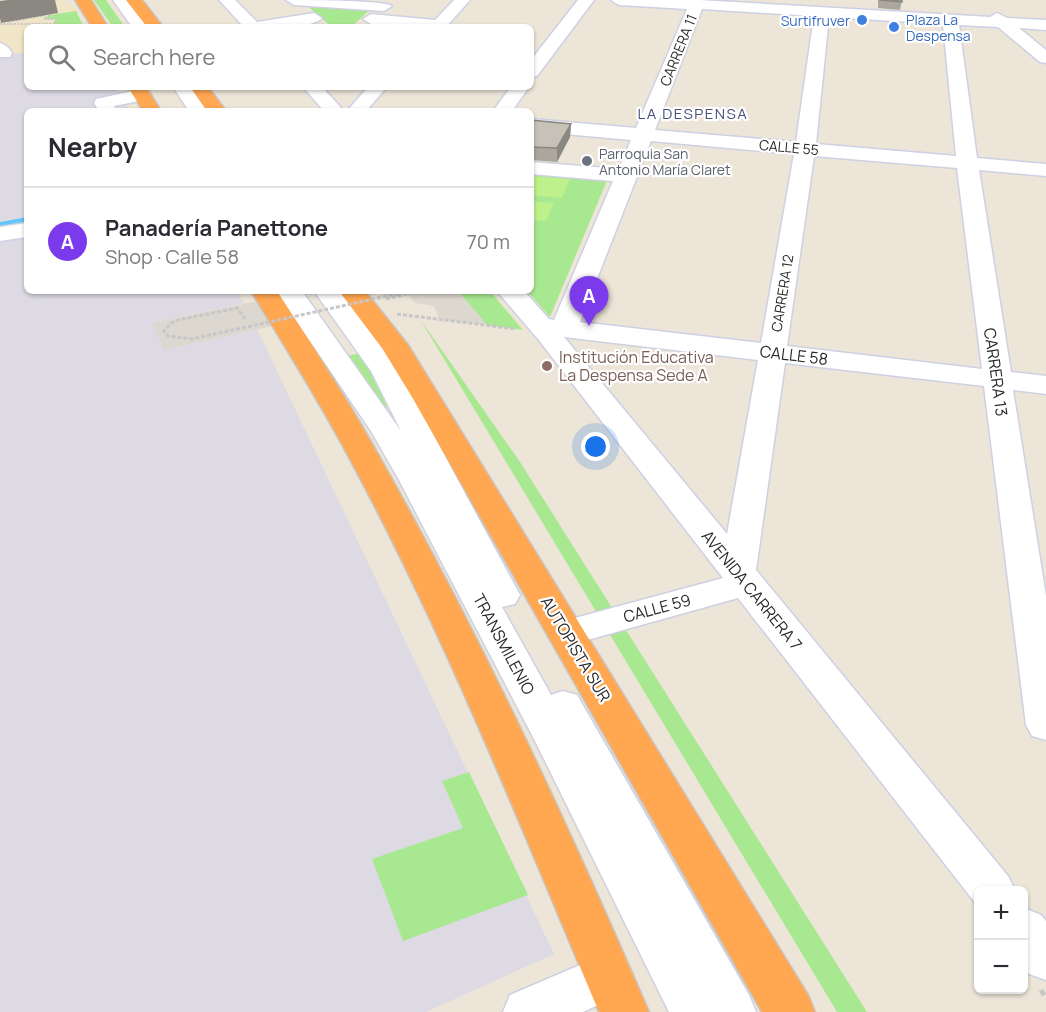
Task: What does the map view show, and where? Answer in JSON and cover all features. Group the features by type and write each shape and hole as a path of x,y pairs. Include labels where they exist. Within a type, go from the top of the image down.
{"highway":[{"path":"83,0 98,24"},
{"path":"134,0 153,24"},
{"path":"202,90 215,108"},
{"name":"AUTOPISTA SUR","path":"360,302 410,370 790,1012"},
{"path":"254,305 313,369 399,521 486,702 616,994"}],"street":[{"path":"111,0 127,24"},
{"path":"121,0 138,24"},
{"path":"227,0 250,24"},
{"path":"294,0 319,23"},
{"path":"294,0 358,2 384,6 367,23"},
{"path":"440,24 462,0"},
{"path":"534,68 586,0"},
{"path":"619,0 1045,25 1038,8"},
{"name":"CARRERA 11","path":"551,329 627,176 697,4"},
{"path":"975,6 994,22 1042,51"},
{"name":"CARRERA 12","path":"742,578 773,353 805,148 822,12"},
{"name":"CARRERA 13","path":"950,19 967,163 1046,725"},
{"path":"302,24 319,23"},
{"path":"367,23 391,24"},
{"path":"167,90 175,108"},
{"path":"184,90 196,108"},
{"path":"315,90 332,108"},
{"path":"358,108 375,90"},
{"path":"504,108 518,90"},
{"path":"106,108 103,102 145,100"},
{"path":"128,108 145,100"},
{"name":"CALLE 55","path":"534,124 1046,170"},
{"path":"534,168 627,176"},
{"path":"0,234 24,230"},
{"name":"TRANSMILENIO","path":"291,294 386,432 415,480 556,741 695,1012"},
{"name":"TRANSMILENIO","path":"329,294 385,371 505,600 731,1012"},
{"name":"AVENIDA CARRERA 7","path":"513,294 551,329 742,578 988,886"},
{"name":"CALLE 58","path":"551,329 1046,385"},
{"name":"CALLE 59","path":"566,633 742,578"},
{"path":"1028,936 1046,958"},
{"path":"528,1012 616,994"}],"path":[{"path":"50,15 46,10 54,9"},
{"path":"33,24 50,15"},
{"path":"0,24 50,15"},
{"path":"0,24 55,24 56,19 44,19"},
{"path":"254,305 178,320 171,323 164,331 168,336 176,339 192,339 396,294"},
{"path":"360,302 403,294"},
{"path":"360,302 551,329"}],"shaded area":[{"path":"0,0 62,0 79,10 76,12 82,24 24,24 24,52 0,56"},
{"path":"24,52 24,90 118,90 128,108 24,108 24,217 0,221 0,56"},
{"path":"24,234 24,294 238,294 244,303 153,323 165,349 257,329 554,954 426,1012 0,1012 0,238"},
{"path":"408,294 461,294 487,325 439,319 434,306 415,303"},
{"path":"257,301 272,326 164,350 152,323"}],"green space":[{"path":"94,0 106,0 123,24 111,24"},
{"path":"304,3 372,8 354,24 328,24"},
{"path":"76,11 82,24 53,24 56,19 44,19 50,15"},
{"path":"534,172 608,178 550,317 530,294 534,294"},
{"path":"534,176 570,179 562,198 534,195"},
{"path":"534,201 554,203 546,221 534,220"},
{"path":"461,294 493,294 523,330 487,325"},
{"path":"420,319 520,462 867,1012 837,1012"},
{"path":"364,352 396,404 383,408 348,356"},
{"path":"469,772 528,895 403,941 372,859 463,828 442,781"}],"building":[{"path":"879,0 902,0 902,2"},
{"path":"534,120 571,124 557,148 534,147"}],"waterway":[{"path":"0,227 24,223"}],"place":[{"name":"Surtifruver","path":"862,20"},
{"name":"Plaza La Despensa","path":"894,27"},
{"name":"Parroquia San Antonio María Claret","path":"587,161"},
{"name":"Panadería Panettone","path":"589,326"},
{"name":"Institución Educativa La Despensa Sede A","path":"547,366"}],"district":[{"name":"LA DESPENSA","path":"693,113"}]}
